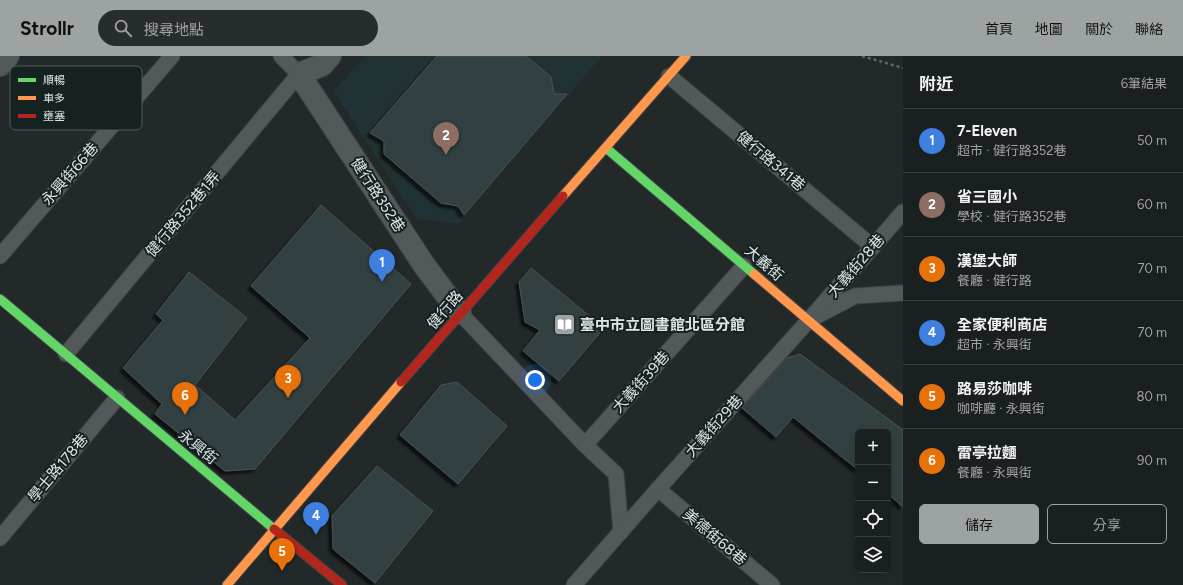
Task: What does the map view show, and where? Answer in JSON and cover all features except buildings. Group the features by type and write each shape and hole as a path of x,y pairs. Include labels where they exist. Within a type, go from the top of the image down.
{"street":[{"path":"0,65 8,56"},
{"path":"299,74 322,65 330,56"},
{"name":"健行路","path":"227,585 460,313 686,56"},
{"name":"健行路352巷","path":"299,74 424,265 460,313"},
{"name":"大義街","path":"606,148 903,401"},
{"name":"永興街","path":"0,298 117,398 342,585"}],"lane":[{"name":"永興街66巷","path":"142,91 172,56"},
{"path":"282,56 299,74"},
{"name":"健行路352巷1弄","path":"66,354 299,74"},
{"name":"健行路341巷","path":"669,76 873,247"},
{"name":"永興街66巷","path":"0,256 108,130"},
{"name":"大義街28巷","path":"809,320 903,212"},
{"name":"大義街39巷","path":"585,445 744,266"},
{"path":"809,320 855,296 903,293"},
{"path":"460,313 585,445 616,474 621,532"},
{"name":"大義街29巷","path":"574,585 809,320"},
{"name":"學士路178巷","path":"0,538 117,398"},
{"name":"美德街68巷","path":"658,489 772,585"}],"path":[{"path":"862,56 903,68"}],"shaded area":[{"path":"366,56 602,56 459,224 417,219 333,91"}],"traffic: fast":[{"path":"606,148 754,274"},
{"path":"0,299 274,529"}],"traffic: slow":[{"path":"563,196 686,56"},
{"path":"754,274 903,401"},
{"path":"227,585 401,382"}],"traffic: jam":[{"path":"401,382 563,196"},
{"path":"274,529 342,585"}],"place":[{"name":"省三國小","path":"446,155"},
{"name":"7-Eleven","path":"382,282"},
{"name":"臺中市立圖書館北區分館","path":"565,325"},
{"name":"漢堡大師","path":"288,398"},
{"name":"雷亭拉麵","path":"185,415"},
{"name":"全家便利商店","path":"316,535"},
{"name":"路易莎咖啡","path":"282,571"}]}
